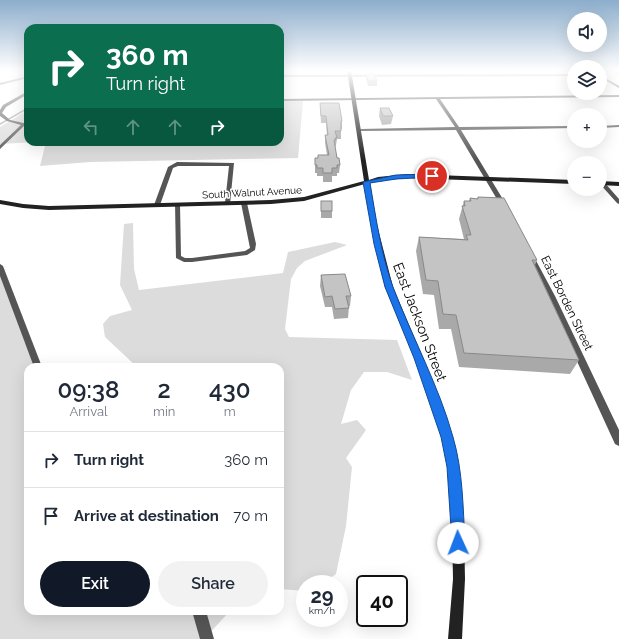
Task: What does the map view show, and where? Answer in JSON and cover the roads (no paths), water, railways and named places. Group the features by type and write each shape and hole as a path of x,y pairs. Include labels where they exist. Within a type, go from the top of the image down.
{"street":[{"path":"15,100 4,106 0,113 7,120 24,124"},
{"name":"East Jackson Street","path":"354,100 375,232 389,287 439,410 447,437 453,467 458,531 459,579 455,639"},
{"path":"438,100 458,129 508,213"},
{"path":"0,148 24,126"},
{"path":"607,127 619,126"},
{"path":"360,130 567,127"},
{"path":"157,205 171,168 177,164 232,164 228,203"},
{"name":"South Walnut Avenue","path":"2,204 49,208 271,202 304,199 378,179 408,176 567,182"},
{"path":"607,183 619,184"},
{"path":"607,189 619,202"},
{"path":"177,204 178,257 184,260 192,260 247,253 253,249 244,202"},
{"name":"East Borden Street","path":"525,246 551,296 619,441"},
{"path":"0,266 36,363"},
{"path":"200,615 207,639"}],"waterway":[{"path":"0,124 24,110"}]}
